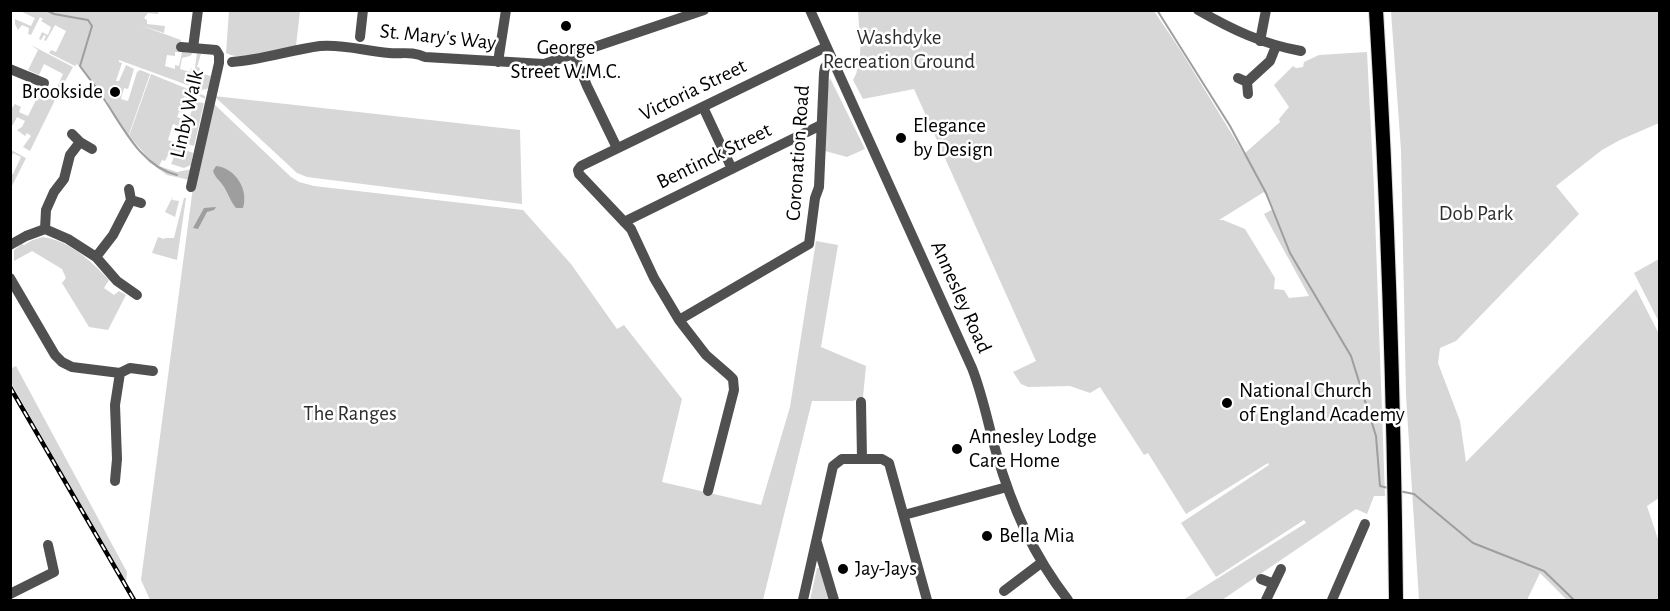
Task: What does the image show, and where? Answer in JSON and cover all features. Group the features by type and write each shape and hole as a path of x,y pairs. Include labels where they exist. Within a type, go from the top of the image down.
{"main road":[{"path":"1376,10 1390,283 1396,600"}],"street":[{"name":"Linby Walk","path":"191,187 226,62 216,50 187,47 198,10"},
{"path":"360,37 363,10"},
{"path":"498,62 506,10"},
{"name":"St. Mary's Way","path":"226,62 267,57 320,46 339,45 388,53 417,53 423,57 544,64 704,10"},
{"name":"Annesley Road","path":"810,10 972,368 982,394 1007,487 1023,530 1041,563 1068,600"},
{"path":"1198,10 1235,31 1260,41 1301,51"},
{"path":"1260,41 1266,10"},
{"path":"1248,94 1242,80 1270,61 1276,46"},
{"name":"Victoria Street","path":"624,222 579,174 578,170 581,166 826,47"},
{"path":"574,54 617,148"},
{"name":"Coronation Road","path":"679,320 809,244 815,198 819,187 824,73 825,67 833,61"},
{"path":"10,69 44,83"},
{"path":"703,106 732,169"},
{"name":"Bentinck Street","path":"624,222 821,125"},
{"path":"45,230 46,210 54,192 64,179 76,138 92,149"},
{"path":"96,257 113,235 134,198"},
{"path":"624,222 631,229 654,278 679,320 706,355 729,375 734,384 708,491"},
{"path":"10,245 26,236 45,230 68,239 96,257 117,281 137,295"},
{"path":"10,278 55,355 62,362 72,367 120,373 130,368 146,374"},
{"path":"115,481 117,437 115,405 120,373"},
{"path":"861,402 862,459"},
{"path":"105,438 117,437"},
{"path":"803,600 833,466 842,459 882,459 889,463 927,600"},
{"path":"904,515 1007,487"},
{"path":"1332,600 1365,524"},
{"path":"817,540 834,600"},
{"path":"10,594 59,575 48,545"},
{"path":"1004,591 1041,563"},
{"path":"1266,600 1281,569"},
{"path":"1261,579 1274,584"}],"green space":[{"path":"20,11 159,11 158,14 148,13 144,18 147,24 165,26 164,33 139,25 181,40 179,52 175,52 175,56 167,55 165,66 175,69 175,65 179,66 182,52 193,53 182,58 180,69 190,72 191,68 195,68 197,53 201,54 197,67 200,68 199,73 211,76 209,87 201,90 119,60 122,63 116,81 119,81 126,65 134,69 128,89 124,88 121,99 128,101 137,72 140,70 150,74 128,137 107,104 108,102 77,64 75,66 49,53 51,50 56,52 66,31 55,25 46,41 44,35 41,40 39,39 42,32 48,35 51,27 41,21 43,19 40,17 31,35 28,34 29,28 22,25 18,30 15,19 31,26 35,18"},
{"path":"229,11 300,11 296,46 250,56 226,53"},
{"name":"Washdyke Recreation Ground","path":"858,11 1154,11 1244,154 1280,122 1279,119 1289,107 1274,85 1293,66 1303,67 1304,62 1319,55 1367,52 1385,496 1374,496 1367,514 1356,509 1222,600 1183,600 1306,523 1304,520 1216,577 1181,523 1269,465 1268,463 1186,514 1148,453 1144,455 1100,387 1090,393 1070,386 1028,387 1021,384 1013,372 1036,361 914,89 863,99 853,80 860,55","holes":["1264,192 1273,209 1264,214 1309,296 1289,298 1284,290 1274,289 1275,278 1245,229 1219,220"]},
{"name":"Dob Park","path":"1391,11 1659,11 1659,123 1602,150 1556,186 1579,214 1456,341 1440,348 1438,363 1460,421 1466,462 1636,289 1659,334 1659,498 1647,506 1659,542 1659,600 1567,600 1540,573 1527,600 1419,600 1406,395 1401,150"},
{"path":"31,45 73,67 63,85 71,95 64,101 60,97 56,98 30,151 23,147 31,136 27,133 25,136 17,130 25,121 17,117 11,125 11,109 15,104 21,107 19,112 28,116 40,92 47,96 49,92 54,94 63,74 44,64 39,75 28,70 38,50"},
{"path":"151,74 205,96 205,99 197,95 194,101 184,97 183,113 179,112 177,117 188,121 195,102 204,103 194,146 180,142 178,147 193,153 191,165 184,168 171,164 174,157 168,155 159,166 177,172 192,169 190,180 167,175 149,162 150,160 129,136","holes":["173,124 183,128 177,143 168,140"]},
{"path":"830,78 865,149 847,157 825,151"},
{"path":"214,96 520,130 522,204 307,177 297,173"},
{"name":"The Ranges","path":"213,103 299,182 314,186 523,210 571,264 617,329 624,325 682,399 662,482 761,505 790,407 816,241 838,245 821,347 866,366 863,397 853,401 812,401 763,600 150,600 141,580 193,187"},
{"path":"11,150 26,158 11,188 11,174 21,157 13,153 11,158"},
{"path":"173,196 172,200 179,201 175,217 165,212"},
{"path":"184,198 186,198 177,260 152,253 158,237 174,238"},
{"path":"43,237 53,239 79,252 109,280 104,288 114,295 119,291 126,295 108,330 89,327 62,283 66,278 62,269 32,251 14,261 14,250 22,244"},
{"path":"1659,259 1659,322 1634,273"},
{"path":"16,366 127,572 126,583 11,383 11,367"},
{"path":"817,568 820,568 829,600 810,600"}],"shaded area":[{"path":"216,166 229,171 239,181 244,194 243,208 236,208 234,205 213,171"},
{"path":"216,207 207,212 198,229 193,228 204,208"}],"waterway":[{"path":"46,10 54,14 88,20 92,26 80,66 142,154 152,163 177,175"},
{"path":"1157,10 1230,126 1266,193 1290,253 1351,356 1376,436 1380,486 1388,488"},
{"path":"1399,491 1414,494 1473,543 1544,571 1574,600"}],"railway":[{"path":"10,387 134,600"}],"place":[{"name":"George Street W.M.C.","path":"566,26"},
{"name":"Brookside","path":"115,92"},
{"name":"Elegance by Design","path":"901,138"},
{"name":"National Church of England Academy","path":"1227,403"},
{"name":"Annesley Lodge Care Home","path":"957,449"},
{"name":"Bella Mia","path":"987,536"},
{"name":"Jay-Jays","path":"843,569"}]}
